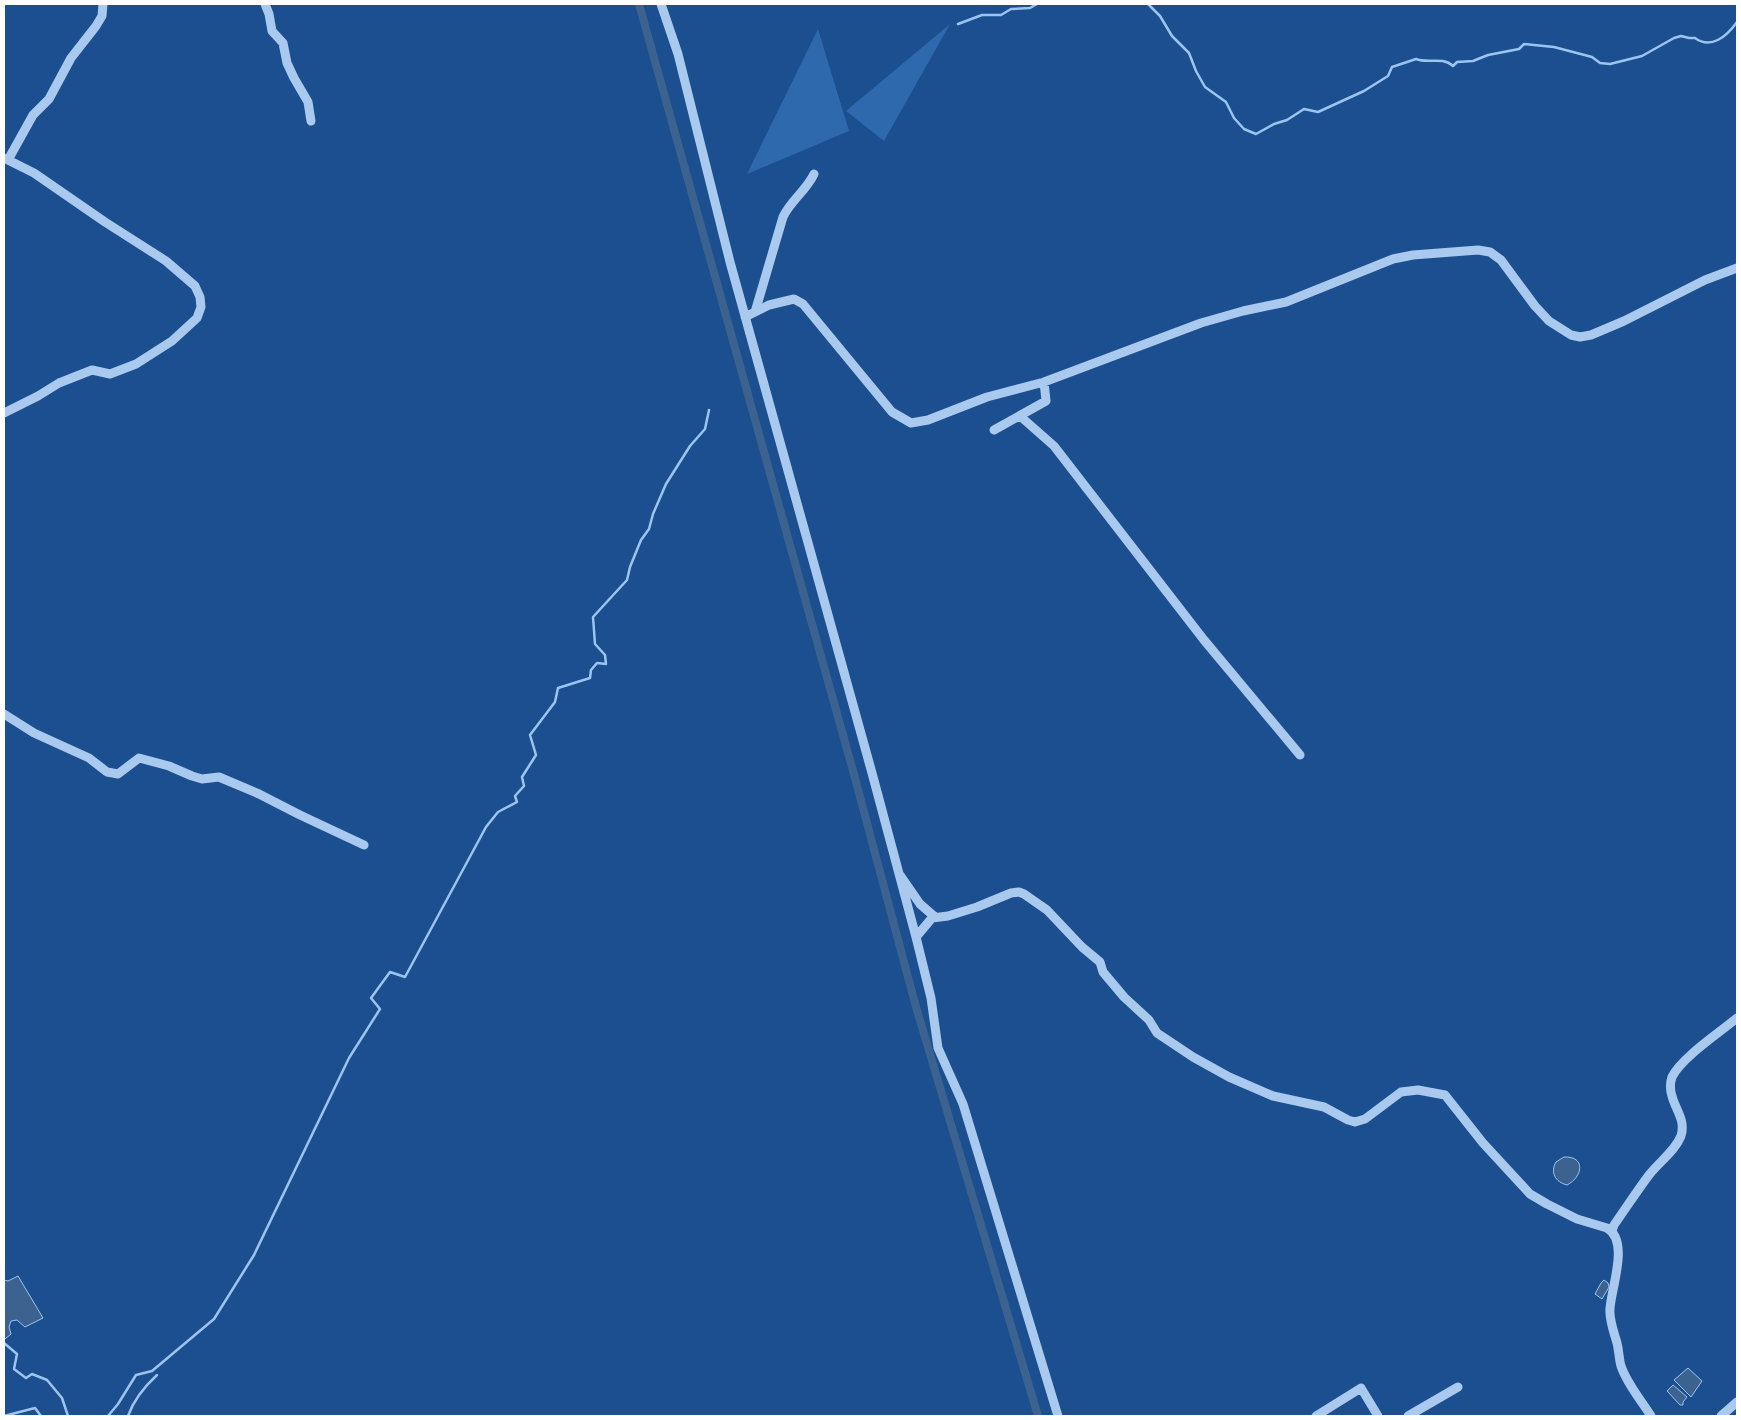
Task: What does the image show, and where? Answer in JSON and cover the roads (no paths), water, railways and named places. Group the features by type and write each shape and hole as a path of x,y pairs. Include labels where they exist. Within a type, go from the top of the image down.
{"street":[{"path":"4,412 38,396 59,383 92,370 110,374 136,364 172,341 197,318 201,307 200,297 195,286 166,261 34,173 6,159 34,115 49,99 71,58 96,26 102,16 103,4"},
{"path":"265,4 272,31 283,43 287,63 308,102 311,121"},
{"path":"661,4 678,54 730,262 916,936 931,998 938,1048 963,1104 1058,1416"},
{"path":"755,312 782,216 790,204 809,185 814,174"},
{"path":"745,317 769,305 794,299 803,304 892,412 912,424 928,420 987,397 1044,382 1201,323 1243,311 1286,302 1403,256 1478,250 1490,252 1506,266 1535,306 1549,321 1571,335 1580,337 1591,335 1624,321 1705,280 1737,268"},
{"path":"994,430 1046,401 1044,382"},
{"path":"1020,416 1054,446 1204,640 1300,755"},
{"path":"4,714 34,732 89,758 107,772 118,774 139,758 163,764 202,779 219,777 259,794 364,845"},
{"path":"897,871 920,904 935,918"},
{"path":"916,936 926,924 935,918 977,907 1011,893 1019,892 1029,896 1047,910 1100,962 1103,972 1124,997 1149,1020 1157,1033 1193,1057 1229,1077 1273,1096 1324,1107 1355,1122 1365,1119 1401,1092 1418,1090 1445,1095 1483,1143 1530,1194 1577,1219 1612,1231"},
{"path":"1651,1416 1622,1366 1612,1325 1610,1312 1618,1261 1618,1247 1612,1231 1614,1225 1649,1175 1673,1149 1680,1138 1682,1125 1670,1087 1674,1074 1700,1047 1737,1018"},
{"path":"1408,1416 1458,1387"},
{"path":"1316,1416 1361,1388 1378,1416"},
{"path":"1721,1416 1737,1402"}],"waterway":[{"path":"639,4 855,778 916,1007 1038,1416"},
{"path":"958,24 982,15 1001,15 1011,9 1030,8 1037,4"},
{"path":"1148,4 1160,16 1172,36 1189,53 1205,87 1226,102 1234,118 1244,129 1256,134 1274,124 1287,120 1304,109 1318,112 1364,91 1388,76 1392,67 1416,59 1444,61 1453,66 1457,62 1473,61 1488,55 1519,49 1524,44 1554,47 1592,57 1600,63 1610,64 1642,56 1681,36 1695,38 1707,43 1713,42 1724,36 1737,22"},
{"path":"108,1416 136,1375 152,1371 214,1319 254,1255 349,1058 380,1009 371,998 390,972 405,977 486,827 498,812 517,802 515,796 524,786 522,777 536,755 530,735 555,702 558,688 590,678 591,670 597,663 606,664 605,655 595,644 593,617 627,580 630,567 641,540 649,529 653,514 666,484 690,446 705,429 709,410"},
{"path":"4,1343 17,1354 14,1369 26,1378 32,1374 47,1380 62,1398 68,1416"},
{"path":"128,1416 140,1394 157,1375"},
{"path":"4,1416 35,1408 41,1416"}]}
